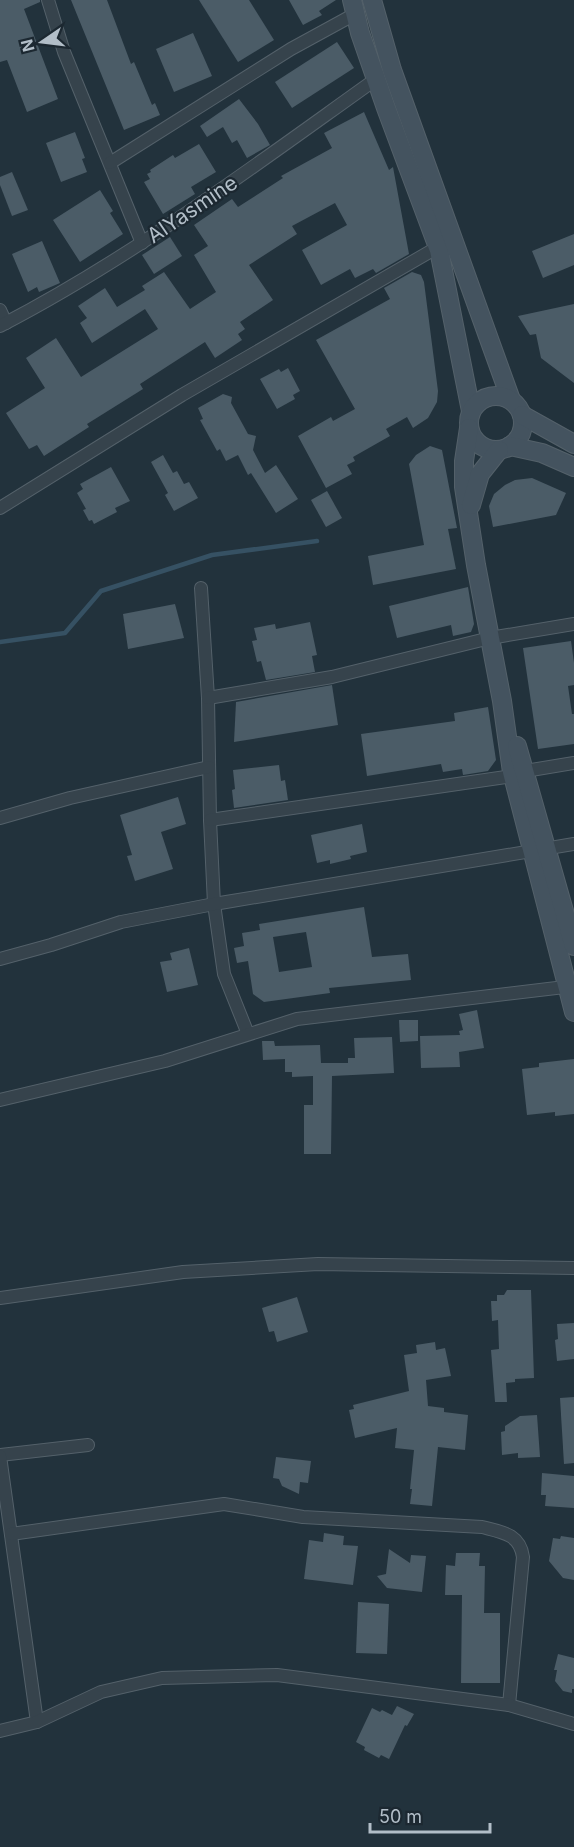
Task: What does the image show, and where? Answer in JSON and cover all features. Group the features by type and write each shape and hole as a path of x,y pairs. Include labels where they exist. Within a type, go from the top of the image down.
{"main road":[{"path":"372,0 392,70 516,407 522,433 486,463 474,488 470,516"},
{"path":"353,7 376,79 438,247 470,419 477,443 485,448 542,453 574,467"},
{"path":"574,444 516,407 493,396 477,403 470,419 464,461 464,478 476,565 502,701 539,850 574,1011"},
{"path":"539,850 574,946"}],"street":[{"path":"48,0 63,52 142,243"},
{"path":"110,163 291,49 353,7"},
{"name":"AlYasmine","path":"3,324 69,289 142,243 376,79"},
{"path":"0,508 182,395 438,247"},
{"path":"0,310 3,324"},
{"path":"201,588 208,698 214,904 224,974 248,1034"},
{"path":"208,698 332,677 490,638 574,624"},
{"path":"210,820 574,763"},
{"path":"0,818 70,798 209,767"},
{"path":"0,959 121,922 214,904 574,844"},
{"path":"0,1100 165,1061 297,1019 570,986"},
{"path":"0,1298 183,1272 318,1264 574,1268"},
{"path":"37,1722 0,1456 88,1445"},
{"path":"11,1534 224,1504 303,1517 482,1527 502,1532 516,1539 523,1557 509,1705"},
{"path":"0,1731 37,1722 101,1692 162,1678 277,1675 509,1705 574,1724"}],"building":[{"path":"0,0 40,0 24,9 58,99 27,112 7,60 0,62"},
{"path":"71,0 107,0 131,64 134,62 152,105 155,103 160,115 124,130"},
{"path":"199,0 249,0 274,40 238,62"},
{"path":"289,0 336,0 319,11 322,15 303,25"},
{"path":"193,33 212,76 174,92 156,49"},
{"path":"337,42 354,68 292,108 275,82"},
{"path":"239,99 270,145 247,158 237,140 232,143 223,127 207,137 200,126"},
{"path":"364,112 389,170 393,167 409,254 376,273 373,269 355,278 350,269 321,285 302,250 347,225 335,203 292,226 297,234 249,265 273,300 240,322 245,329 238,334 242,340 215,358 205,342 140,384 143,389 87,424 89,427 44,456 37,445 29,449 6,413 45,388 26,358 56,338 81,377 158,329 145,309 92,343 80,323 87,318 78,306 105,288 117,307 145,290 142,286 164,272 190,309 216,292 194,255 208,246 194,225 232,199 238,207 283,178 281,176 332,148 324,133"},
{"path":"75,132 85,158 82,159 87,172 61,182 46,143"},
{"path":"199,144 216,172 191,187 195,194 163,214 144,182 150,179 147,174 173,155 175,158"},
{"path":"12,172 28,210 12,216 0,185 0,177"},
{"path":"100,190 123,234 80,262 53,220"},
{"path":"574,234 574,265 543,278 532,251"},
{"path":"170,237 182,256 154,274 142,255"},
{"path":"42,241 60,283 39,292 37,287 28,292 12,254"},
{"path":"412,272 421,275 424,282 438,391 437,402 428,418 413,428 407,417 386,429 390,436 353,457 355,461 347,465 352,474 326,488 298,436 331,417 333,421 355,409 316,340 390,299 384,288"},
{"path":"574,304 574,383 541,358 536,334 530,335 518,316"},
{"path":"288,368 300,391 293,395 295,399 277,409 260,379 279,369 281,372"},
{"path":"223,394 232,397 231,403 248,434 256,436 253,450 265,473 276,465 298,499 276,513 251,473 248,475 238,455 226,461 220,449 217,451 200,420 203,419 198,408"},
{"path":"430,446 442,450 457,528 448,529 456,569 373,585 368,556 424,545 409,464 416,455"},
{"path":"163,455 173,473 177,471 184,484 189,482 198,498 174,511 165,495 168,493 151,462"},
{"path":"111,467 130,501 115,508 117,512 94,524 92,520 89,521 83,510 86,509 77,493 83,489 80,484"},
{"path":"532,478 566,493 556,515 493,527 489,506 494,494 515,480"},
{"path":"327,491 342,518 326,527 311,500"},
{"path":"468,587 474,624 471,632 453,636 451,625 397,638 389,606"},
{"path":"175,604 184,638 128,649 123,614"},
{"path":"310,622 317,655 312,656 315,672 266,680 261,661 257,662 252,641 257,640 254,628 275,624 276,629"},
{"path":"571,641 574,685 568,686 572,714 574,714 574,744 538,749 523,648"},
{"path":"332,685 338,725 234,742 236,702"},
{"path":"488,707 496,760 488,771 463,775 462,769 443,772 441,764 367,776 361,734 455,721 454,713"},
{"path":"279,765 281,781 285,780 288,800 234,808 233,770"},
{"path":"178,797 186,824 161,832 173,869 135,881 127,856 132,855 120,815"},
{"path":"362,824 367,852 330,864 330,860 317,863 311,835"},
{"path":"364,907 372,957 408,954 411,980 329,988 330,993 264,1002 253,994 248,961 237,963 234,948 244,946 242,933 260,930 259,924","holes":["306,932 312,967 279,972 273,937"]},
{"path":"189,948 198,985 167,992 160,962 172,960 170,953"},
{"path":"477,1010 484,1048 459,1052 460,1067 421,1068 420,1036 460,1035 459,1031 463,1030 459,1014"},
{"path":"399,1020 418,1020 418,1041 400,1042"},
{"path":"392,1037 394,1073 332,1076 331,1154 304,1154 304,1105 313,1105 313,1076 292,1077 292,1072 285,1072 285,1059 263,1060 262,1041 274,1041 275,1046 320,1045 321,1063 348,1063 348,1058 355,1058 354,1038"},
{"path":"574,1059 574,1114 555,1116 555,1112 527,1115 522,1069 539,1067 539,1063"},
{"path":"507,1290 531,1290 534,1378 515,1379 515,1382 506,1383 507,1402 495,1402 491,1350 499,1349 498,1320 492,1321 491,1301 497,1301 497,1295 504,1295"},
{"path":"297,1297 308,1332 277,1342 274,1331 269,1332 262,1308"},
{"path":"574,1323 574,1359 557,1361 555,1340 558,1339 557,1324"},
{"path":"435,1342 436,1350 445,1348 451,1376 426,1380 428,1406 444,1408 444,1412 468,1415 465,1450 438,1447 432,1506 410,1504 414,1450 395,1448 397,1428 355,1438 349,1410 354,1409 353,1405 409,1391 404,1355 417,1353 416,1345"},
{"path":"574,1397 574,1463 564,1464 560,1398"},
{"path":"537,1415 540,1457 518,1458 518,1453 502,1455 501,1432 505,1431 505,1426 520,1416"},
{"path":"276,1457 311,1461 308,1483 300,1482 299,1494 282,1486 279,1479 273,1478"},
{"path":"542,1473 574,1476 574,1508 545,1506 546,1495 541,1495"},
{"path":"324,1533 344,1536 343,1545 358,1546 353,1585 304,1579 309,1540 323,1542"},
{"path":"561,1536 574,1538 574,1580 563,1578 549,1561 553,1538 560,1539"},
{"path":"389,1549 410,1563 411,1555 426,1556 422,1592 387,1588 377,1576 386,1574"},
{"path":"456,1553 480,1553 479,1566 485,1566 484,1613 500,1613 500,1683 461,1683 462,1595 445,1595 446,1565 455,1566"},
{"path":"358,1602 389,1604 387,1654 356,1653"},
{"path":"558,1654 574,1658 572,1693 563,1691 555,1681 557,1670 554,1670"},
{"path":"397,1706 414,1714 407,1726 405,1725 389,1759 381,1755 379,1758 364,1750 365,1747 356,1742 372,1708 392,1715"}],"waterway":[{"path":"0,642 65,633 101,591 212,555 317,541"}]}
